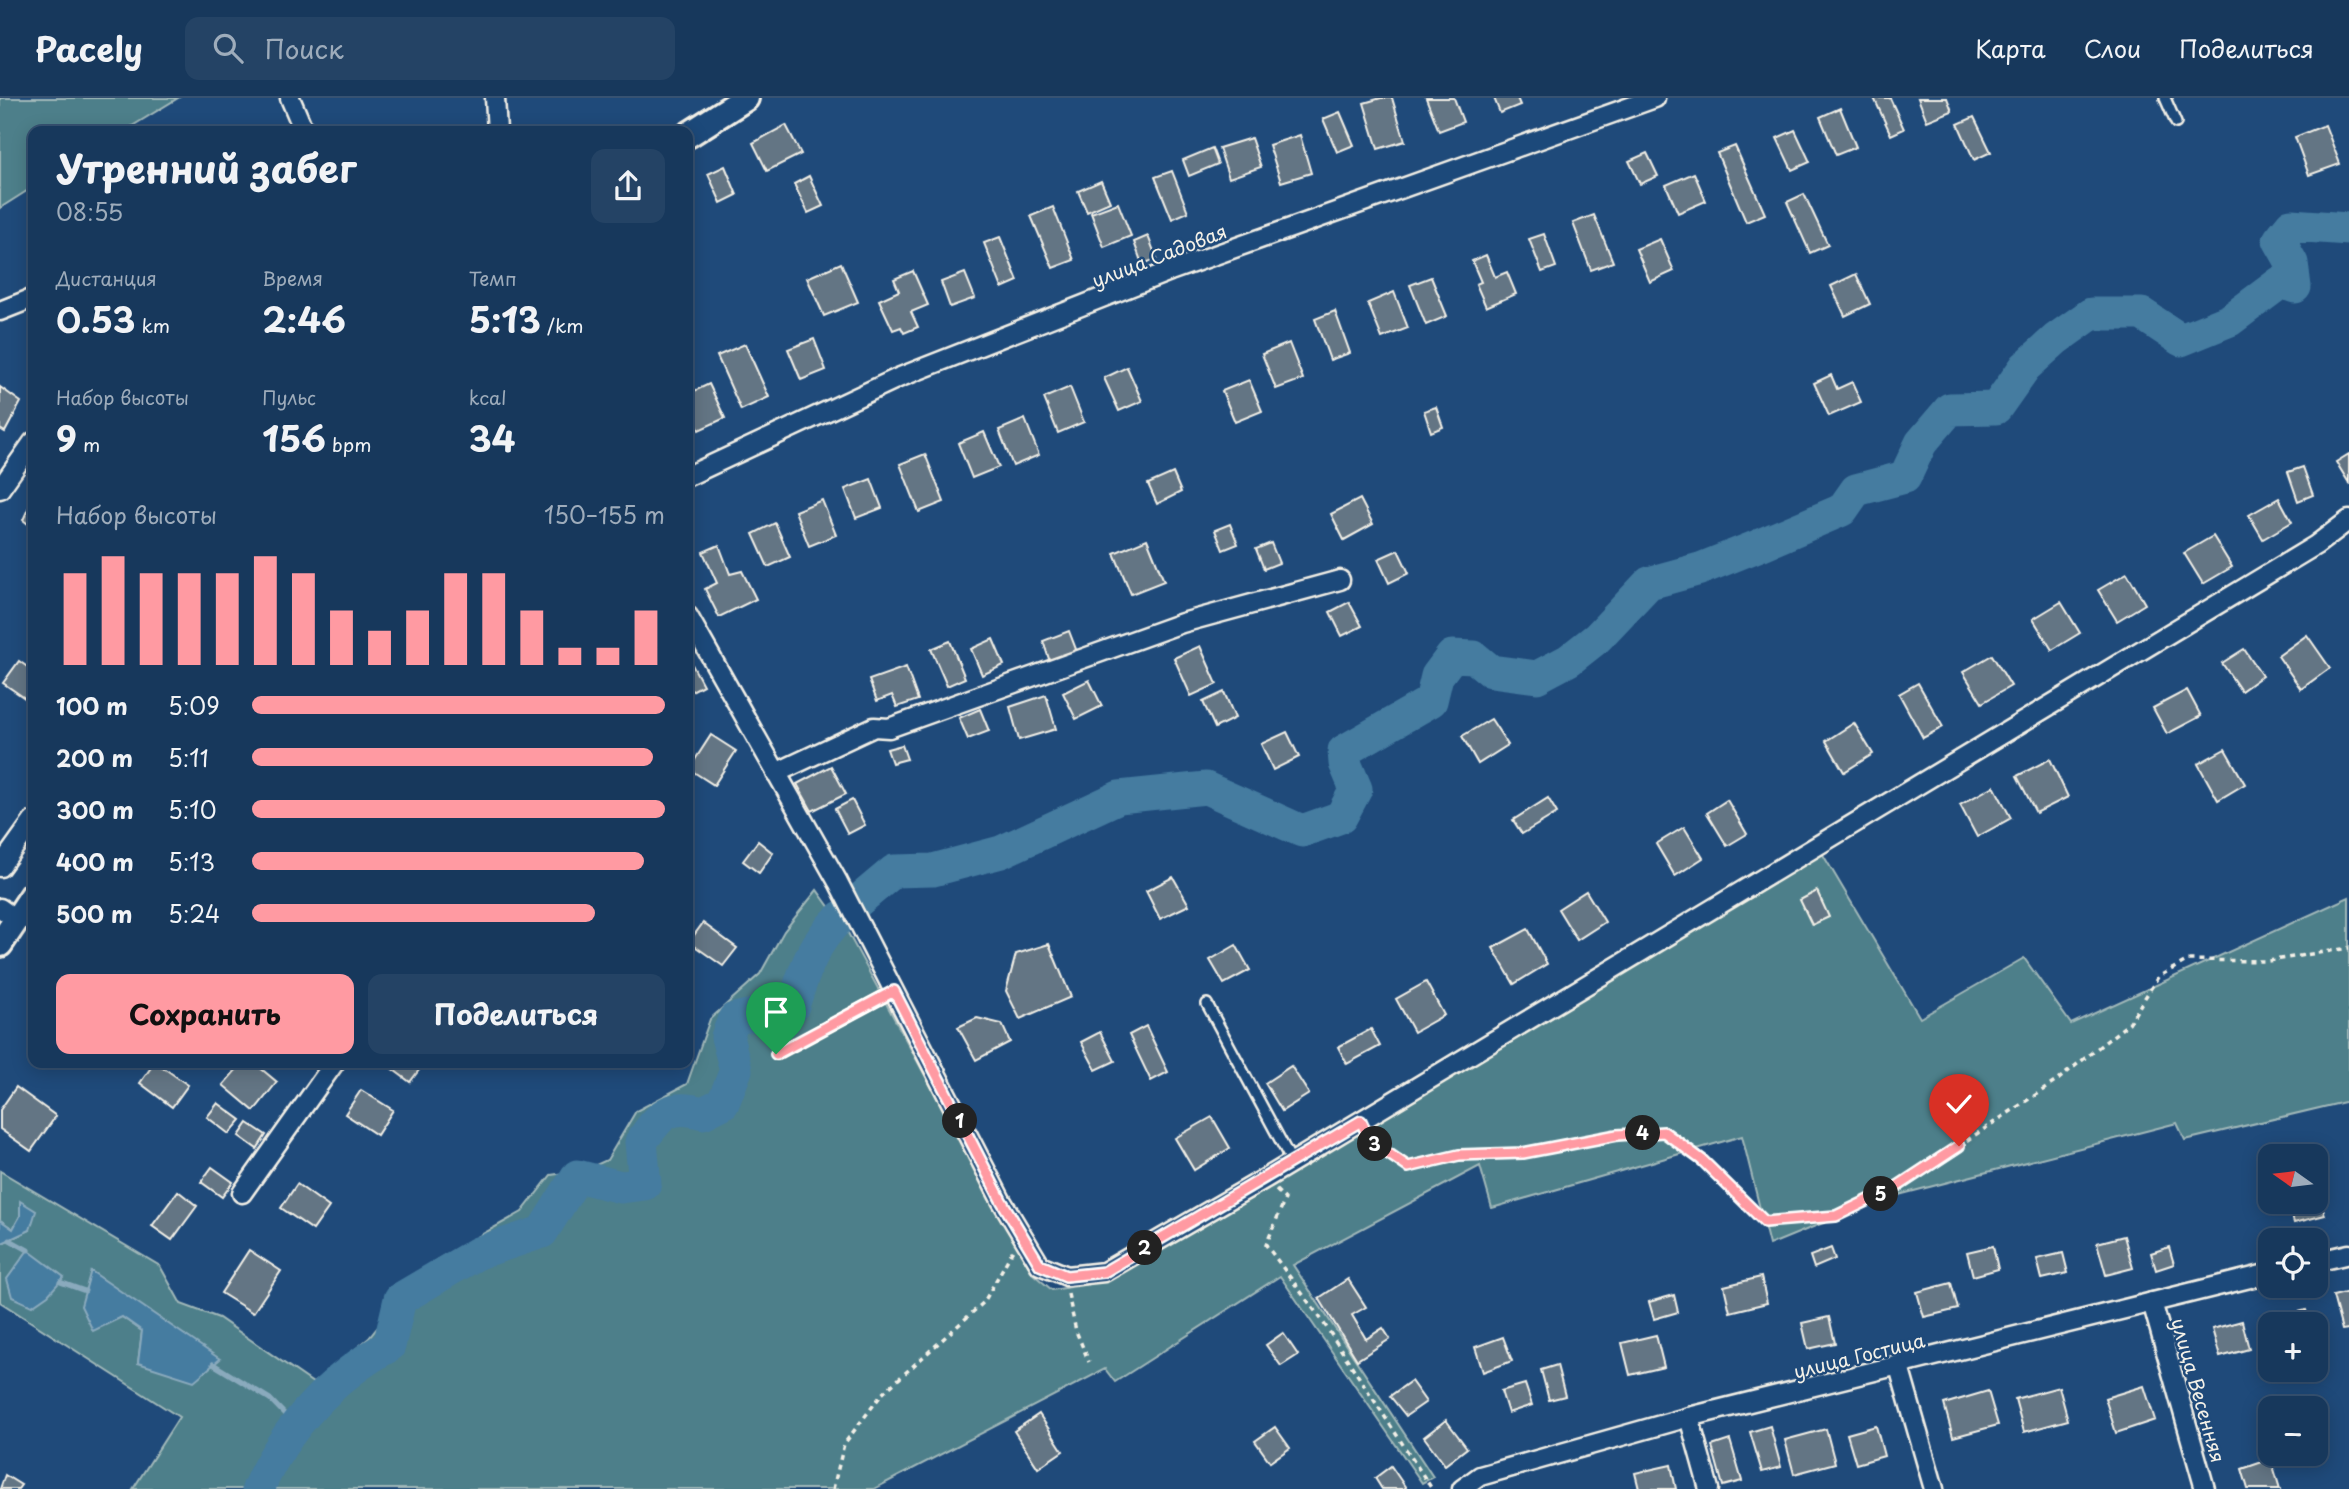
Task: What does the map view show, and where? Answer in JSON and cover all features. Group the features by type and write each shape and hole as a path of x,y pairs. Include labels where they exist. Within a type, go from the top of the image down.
{"street":[{"path":"290,98 302,126"},
{"path":"495,98 497,126"},
{"path":"693,132 746,98"},
{"name":"улица Садовая","path":"693,474 898,378 1170,271 1655,98"},
{"path":"0,311 28,300"},
{"path":"0,489 28,449"},
{"path":"693,625 838,882 1001,1200 1040,1265 1066,1276 1104,1272 1266,1178 2292,559 2349,520"},
{"path":"776,773 874,727 889,728 1182,623 1340,580"},
{"path":"0,867 28,828"},
{"path":"0,944 9,914 28,899"},
{"path":"242,1193 331,1068"},
{"path":"2328,1259 2349,1254"},
{"name":"улица Гостица","path":"1462,1489 1689,1418 2258,1276"},
{"name":"улица Весенняя","path":"2152,1302 2205,1489"},
{"path":"1899,1367 1934,1489"},
{"path":"1689,1418 1709,1489"}],"lane":[{"path":"2165,98 2176,123"},
{"path":"776,1054 894,991"},
{"path":"1207,1004 1292,1162"}],"path":[{"path":"1361,1121 1370,1141 1408,1167 1459,1155 1523,1153 1617,1135 1664,1132 1702,1160 1765,1222 1836,1216 1898,1186 2055,1082 2129,1023 2158,977 2189,960 2268,961 2349,948"},
{"path":"1266,1178 1285,1199 1266,1245 1321,1319 1432,1489"},
{"path":"833,1489 844,1444 881,1394 984,1302 1023,1233"},
{"path":"1066,1276 1076,1331 1089,1362"}],"green space":[{"path":"0,98 178,98 132,126 28,126 28,190 0,208"},
{"path":"1822,853 1920,1018 2024,958 2071,1024 2349,897 2349,1101 2185,1140 2177,1123 1879,1200 1769,1245 1742,1136 1492,1208 1480,1166 1293,1265 1433,1477 1422,1483 1280,1276 1115,1382 1105,1369 874,1489 133,1489 179,1417 0,1302 0,1244 30,1230 20,1202 20,1216 13,1229 0,1220 0,1171 160,1266 181,1304 219,1318 313,1383 369,1338 416,1279 436,1260 522,1212 551,1175 585,1170 607,1160 636,1111 687,1084 710,1019 760,974 784,931 817,890 848,933 1032,1273 1052,1290 1090,1284 1128,1269 1303,1161","holes":["122,1317 219,1359 138,1363 142,1331"]}],"water":[{"path":"20,1201 36,1211 30,1230 0,1244 0,1220 13,1229 20,1216"},
{"path":"28,1250 64,1277 48,1295 32,1306 12,1297 7,1279"},
{"path":"91,1270 220,1359 194,1381 138,1363 142,1331 122,1317 93,1331 81,1306"}],"building":[{"path":"1392,98 1405,141 1378,149 1364,103"},
{"path":"1426,98 1454,98 1463,122 1439,131"},
{"path":"1494,98 1517,98 1520,105 1500,113"},
{"path":"1874,98 1890,98 1904,129 1891,135"},
{"path":"1918,98 1947,98 1952,111 1927,121"},
{"path":"1840,108 1856,147 1836,155 1820,117"},
{"path":"1340,112 1354,145 1337,152 1323,119"},
{"path":"1974,117 1991,152 1974,160 1958,124"},
{"path":"786,125 801,154 767,171 753,143"},
{"path":"2325,125 2340,164 2309,175 2295,137"},
{"path":"1795,130 1810,162 1792,170 1777,138"},
{"path":"1300,135 1311,173 1281,182 1269,145"},
{"path":"1251,138 1261,167 1229,178 1219,148"},
{"path":"1735,146 1765,214 1746,222 1717,153"},
{"path":"1212,148 1218,164 1189,176 1183,160"},
{"path":"1647,153 1658,176 1640,184 1629,161"},
{"path":"725,166 737,195 721,203 708,174"},
{"path":"1172,171 1188,212 1172,219 1155,177"},
{"path":"1694,173 1706,201 1678,213 1666,185"},
{"path":"809,176 823,206 808,213 794,184"},
{"path":"1101,181 1110,202 1087,212 1078,191"},
{"path":"1804,194 1828,245 1810,253 1787,202"},
{"path":"1118,203 1131,236 1104,247 1091,213"},
{"path":"1053,207 1074,260 1053,268 1031,216"},
{"path":"1594,215 1613,262 1591,270 1573,223"},
{"path":"1544,234 1556,267 1542,272 1529,239"},
{"path":"1148,236 1157,259 1142,264 1134,242"},
{"path":"1000,237 1018,281 1002,288 984,243"},
{"path":"1660,239 1674,271 1650,282 1636,249"},
{"path":"1486,255 1495,277 1507,272 1516,294 1486,307 1476,284 1481,282 1472,261"},
{"path":"841,263 858,302 824,316 807,278"},
{"path":"913,271 928,305 911,312 918,327 904,333 901,327 893,330 879,300 899,291 894,279"},
{"path":"965,273 975,298 950,307 941,282"},
{"path":"1856,274 1870,304 1845,316 1831,286"},
{"path":"1431,277 1447,316 1426,325 1410,285"},
{"path":"1394,292 1408,328 1382,338 1368,303"},
{"path":"1335,311 1350,353 1330,360 1315,319"},
{"path":"814,339 826,370 801,380 788,349"},
{"path":"1289,343 1303,379 1276,389 1262,354"},
{"path":"745,344 769,397 741,410 717,356"},
{"path":"1127,367 1142,401 1119,411 1104,378"},
{"path":"1831,375 1837,389 1852,382 1861,402 1829,416 1814,383"},
{"path":"1249,380 1262,411 1235,422 1222,391"},
{"path":"709,384 725,418 699,430 693,417 693,392"},
{"path":"0,387 21,402 5,432 0,429"},
{"path":"1070,387 1084,422 1058,433 1044,398"},
{"path":"1436,407 1443,427 1431,432 1424,411"},
{"path":"1025,419 1039,455 1013,466 999,430"},
{"path":"984,432 999,467 972,478 958,443"},
{"path":"925,454 944,502 919,512 900,464"},
{"path":"2349,454 2349,483 2336,462"},
{"path":"2303,467 2313,495 2298,501 2288,472"},
{"path":"1173,473 1181,492 1157,504 1148,484"},
{"path":"871,479 882,508 856,518 845,489"},
{"path":"2279,498 2292,522 2263,539 2249,515"},
{"path":"1360,499 1373,524 1344,540 1331,514"},
{"path":"822,500 836,535 809,546 795,511"},
{"path":"28,509 28,524 23,520"},
{"path":"775,523 790,557 768,567 753,534"},
{"path":"1230,524 1238,544 1223,550 1215,530"},
{"path":"2213,536 2232,567 2203,584 2184,553"},
{"path":"1147,539 1164,581 1131,594 1114,553"},
{"path":"1271,543 1279,563 1264,569 1256,549"},
{"path":"719,545 730,574 742,571 756,599 719,617 705,589 717,583 703,552"},
{"path":"1398,550 1409,573 1389,583 1378,559"},
{"path":"2127,573 2145,604 2117,621 2098,590"},
{"path":"1349,602 1362,626 1342,636 1330,612"},
{"path":"2061,602 2080,633 2052,650 2033,619"},
{"path":"1069,631 1077,652 1050,662 1043,641"},
{"path":"2307,635 2330,668 2301,689 2278,656"},
{"path":"993,639 1004,665 982,675 971,649"},
{"path":"950,641 965,678 947,686 931,649"},
{"path":"1200,646 1217,684 1191,696 1174,658"},
{"path":"2244,649 2262,676 2241,691 2222,663"},
{"path":"1992,655 2011,686 1982,703 1963,672"},
{"path":"19,661 28,667 28,700 3,683"},
{"path":"693,666 703,685 693,690"},
{"path":"906,667 918,700 897,707 892,695 877,701 869,680"},
{"path":"1089,680 1102,706 1076,719 1063,693"},
{"path":"1918,683 1943,727 1923,738 1899,694"},
{"path":"2187,690 2201,716 2167,734 2153,708"},
{"path":"1224,692 1235,718 1215,728 1203,702"},
{"path":"1046,695 1056,729 1019,740 1010,707"},
{"path":"980,709 989,731 968,739 959,718"},
{"path":"1491,719 1508,745 1478,764 1462,736"},
{"path":"1854,723 1873,754 1844,772 1826,741"},
{"path":"1287,732 1299,757 1273,770 1261,744"},
{"path":"711,735 736,751 714,785 693,772 693,763"},
{"path":"902,745 907,759 892,763 887,749"},
{"path":"2225,749 2245,784 2218,800 2198,764"},
{"path":"2050,759 2068,797 2036,813 2017,776"},
{"path":"831,766 846,794 812,811 797,784"},
{"path":"1994,786 2011,818 1977,837 1960,805"},
{"path":"1548,798 1557,813 1522,834 1513,820"},
{"path":"852,800 865,825 848,834 835,809"},
{"path":"1727,800 1747,834 1727,846 1707,813"},
{"path":"1684,827 1703,858 1675,876 1656,844"},
{"path":"758,841 773,853 759,873 743,861"},
{"path":"1173,877 1189,905 1160,919 1146,891"},
{"path":"1586,891 1605,922 1577,940 1558,909"},
{"path":"1817,891 1829,917 1812,925 1800,900"},
{"path":"703,923 737,948 723,966 693,945 693,937"},
{"path":"1528,929 1547,964 1514,984 1493,948"},
{"path":"1049,944 1071,997 1020,1019 1006,991 1016,954"},
{"path":"1236,945 1250,970 1224,984 1210,960"},
{"path":"1426,982 1444,1015 1414,1032 1396,999"},
{"path":"977,1018 1002,1024 1010,1042 976,1060 958,1027"},
{"path":"1146,1026 1168,1072 1151,1081 1129,1035"},
{"path":"1371,1029 1380,1046 1347,1064 1338,1047"},
{"path":"1100,1032 1115,1061 1096,1070 1081,1042"},
{"path":"1291,1066 1309,1094 1282,1111 1265,1083"},
{"path":"151,1068 164,1068 188,1085 172,1107 140,1083"},
{"path":"238,1068 260,1068 277,1082 254,1111 223,1085"},
{"path":"391,1068 420,1068 410,1082"},
{"path":"16,1087 56,1116 31,1151 0,1129 0,1110"},
{"path":"361,1090 393,1110 377,1135 345,1114"},
{"path":"218,1103 241,1120 229,1134 207,1117"},
{"path":"1212,1117 1230,1148 1194,1170 1175,1138"},
{"path":"248,1123 266,1135 257,1149 239,1136"},
{"path":"212,1167 233,1182 222,1197 201,1182"},
{"path":"297,1184 329,1207 313,1230 281,1208"},
{"path":"178,1191 197,1206 172,1240 152,1226"},
{"path":"2291,1214 2325,1215 2294,1223"},
{"path":"2124,1236 2133,1268 2106,1275 2097,1243"},
{"path":"1993,1246 1998,1269 1973,1276 1967,1252"},
{"path":"2169,1247 2174,1264 2156,1270 2151,1253"},
{"path":"1831,1248 1835,1259 1814,1268 1810,1256"},
{"path":"249,1250 281,1271 253,1313 221,1293"},
{"path":"2063,1253 2068,1273 2042,1279 2037,1259"},
{"path":"1761,1277 1767,1303 1730,1312 1724,1286"},
{"path":"1348,1279 1366,1307 1352,1315 1366,1339 1383,1328 1390,1339 1357,1360 1319,1298"},
{"path":"1951,1283 1958,1309 1924,1317 1917,1292"},
{"path":"2349,1292 2349,1329 2342,1330 2333,1296"},
{"path":"1674,1295 1678,1312 1654,1319 1649,1302"},
{"path":"1829,1317 1835,1343 1808,1349 1802,1323"},
{"path":"2242,1321 2249,1349 2220,1357 2212,1329"},
{"path":"1283,1333 1298,1355 1281,1366 1266,1345"},
{"path":"1656,1335 1664,1367 1630,1375 1622,1343"},
{"path":"1503,1337 1512,1361 1483,1372 1475,1347"},
{"path":"1557,1365 1565,1396 1549,1400 1541,1370"},
{"path":"1411,1381 1426,1402 1406,1416 1390,1396"},
{"path":"1525,1384 1532,1405 1508,1413 1501,1391"},
{"path":"2144,1386 2155,1420 2116,1433 2105,1398"},
{"path":"2059,1387 2068,1420 2024,1432 2015,1399"},
{"path":"1988,1391 1998,1425 1953,1437 1944,1404"},
{"path":"1039,1414 1063,1451 1038,1468 1014,1431"},
{"path":"1446,1420 1467,1448 1445,1465 1424,1437"},
{"path":"1770,1426 1781,1467 1762,1472 1750,1432"},
{"path":"1876,1426 1884,1456 1856,1464 1847,1434"},
{"path":"1275,1427 1290,1448 1270,1462 1255,1441"},
{"path":"1826,1429 1835,1463 1794,1474 1785,1440"},
{"path":"1730,1440 1742,1481 1723,1486 1712,1446"},
{"path":"2258,1463 2258,1466 2273,1466 2280,1489 2248,1489 2242,1469"},
{"path":"1671,1465 1676,1489 1639,1489 1635,1473"},
{"path":"1391,1466 1406,1488 1382,1489 1375,1478"},
{"path":"5,1475 21,1485 18,1489 0,1489"}],"waterway":[{"path":"857,902 894,871 933,870 1001,852 1119,797 1206,788 1302,831 1341,817 1356,789 1345,763 1344,751 1431,701 1437,676 1452,656 1474,657 1491,671 1537,677 1569,660 1597,638 1649,583 1700,569 1760,545 1842,510 1856,490 1905,477 1921,443 1950,409 1996,408 2025,367 2056,339 2091,314 2142,314 2181,340 2230,320 2281,282 2295,287 2292,263 2279,240 2291,225 2349,229"},
{"path":"258,1489 281,1446 312,1407 348,1373 389,1346 400,1299 478,1253 542,1232 577,1176 621,1187 645,1184 641,1142 666,1114 681,1110 703,1113 723,1103 736,1070 727,1037 734,1019 793,1006 816,947 841,917"},
{"path":"10,1240 28,1250"},
{"path":"60,1282 85,1291"},
{"path":"213,1364 270,1399 297,1427"}],"route":[{"path":"776,1054 894,991 1001,1200 1040,1265 1066,1276 1104,1272 1361,1121 1370,1141 1408,1167 1459,1155 1523,1153 1617,1135 1664,1132 1702,1160 1765,1222 1836,1216 1898,1186 1959,1146"}]}
